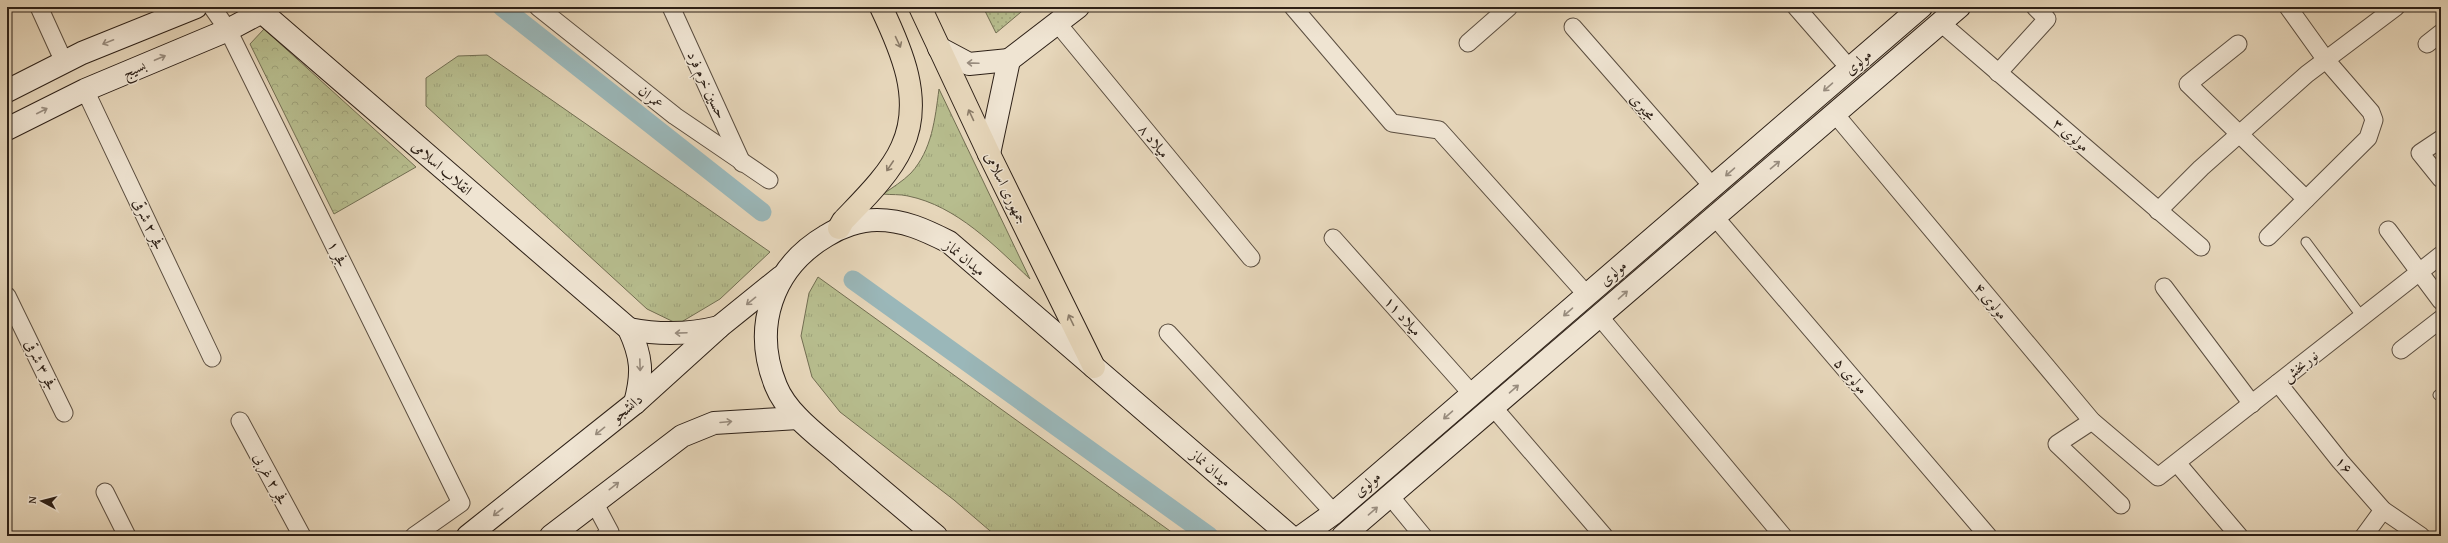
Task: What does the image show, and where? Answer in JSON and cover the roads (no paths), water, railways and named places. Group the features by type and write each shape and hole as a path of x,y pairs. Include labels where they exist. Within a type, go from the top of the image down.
{"main road":[{"path":"839,228 843,221 875,187 902,147 911,114 908,79 901,50 881,7"},
{"name":"جمهوری اسلامی","path":"920,7 989,154 1094,367"}],"street":[{"path":"39,7 64,62"},
{"path":"7,91 64,62 196,7"},
{"name":"فجر ۱","path":"212,7 228,30 460,503 414,536"},
{"name":"عمران","path":"538,7 675,116 769,180"},
{"name":"حسین خرم فرد","path":"671,7 742,163"},
{"path":"939,48 968,64 1009,60 1058,24 1078,7"},
{"path":"1293,7 1392,123 1439,130 1587,295"},
{"path":"1468,43 1510,7"},
{"path":"1796,7 1850,69"},
{"name":"مولوی","path":"1302,536 1334,513 1921,7"},
{"name":"مولوی","path":"1347,533 1959,7"},
{"path":"1998,73 2047,19 2035,7"},
{"path":"2268,237 2368,138 2373,129 2374,120 2371,112 2326,60 2288,7"},
{"path":"2158,210 2239,134 2326,60 2396,7"},
{"name":"بسیج","path":"7,129 85,90 228,30 259,10"},
{"name":"انقلاب اسلامی","path":"259,10 629,328"},
{"name":"مولوی ۳","path":"1941,23 2201,247"},
{"name":"میلاد ۸","path":"1058,24 1251,258"},
{"name":"مجیری","path":"1573,27 1713,186"},
{"path":"2427,44 2441,32"},
{"path":"1888,35 1905,54"},
{"path":"2238,44 2188,84 2306,199"},
{"path":"989,154 1009,60"},
{"name":"فجر ۲ شرقی","path":"85,90 212,358"},
{"name":"مولوی ۴","path":"1835,114 2092,421 2158,477"},
{"path":"2441,139 2420,153 2441,179"},
{"name":"مولوی ۵","path":"1714,216 1988,536"},
{"name":"میدان نماز","path":"936,536 798,418 776,387 766,350 768,312 782,276 806,247 839,228 877,220 914,225 949,242 1290,536"},
{"path":"2388,230 2441,301"},
{"name":"میلاد ۱۱","path":"1333,238 1472,394"},
{"name":"نوربخش","path":"2158,477 2441,255"},
{"name":"دانشجو","path":"468,536 635,403 719,327 782,276"},
{"path":"2164,287 2252,404"},
{"name":"فجر ۳ شرقی","path":"7,296 64,413"},
{"path":"1599,316 1783,536"},
{"path":"2401,350 2441,319"},
{"path":"629,328 670,334 696,333 719,327"},
{"path":"629,328 638,348 641,364 640,384 635,403"},
{"path":"1168,333 1334,513 1347,533"},
{"name":"۱۶","path":"2278,383 2340,461 2383,510 2421,536"},
{"path":"1493,407 1604,536"},
{"path":"551,536 682,436 714,424 798,418"},
{"path":"2092,421 2057,444 2122,505"},
{"name":"فجر ۲ غربی","path":"240,422 302,536"},
{"path":"2177,463 2239,536"},
{"path":"105,492 127,536"},
{"path":"1390,496 1423,536"},
{"path":"594,502 610,532 605,536"},
{"path":"2364,536 2383,510"}],"lane":[{"path":"2306,242 2362,317"}],"waterway":[{"path":"502,7 762,212"},
{"path":"853,280 1209,536"}]}
